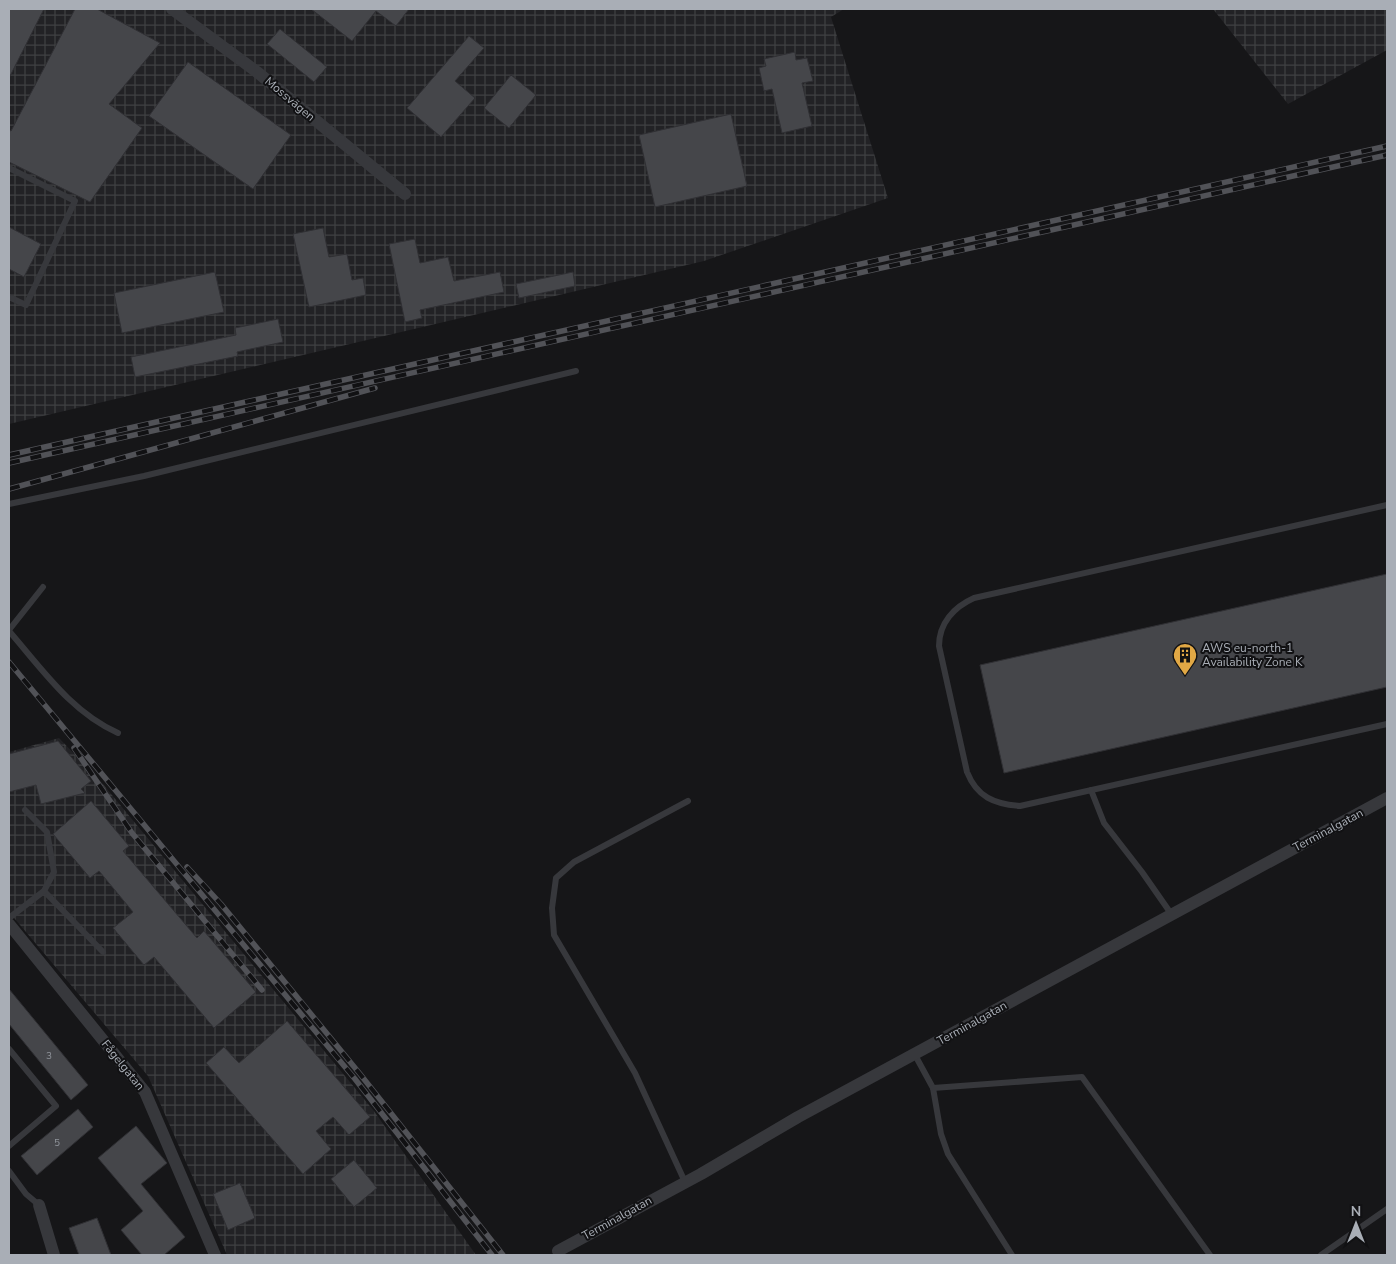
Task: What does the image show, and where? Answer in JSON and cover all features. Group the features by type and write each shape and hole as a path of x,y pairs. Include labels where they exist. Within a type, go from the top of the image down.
{"street":[{"name":"Mossvägen","path":"172,9 257,72 405,194"},
{"name":"Terminalgatan","path":"558,1251 798,1117 1387,798"},
{"name":"Fågelgatan","path":"9,924 145,1092 214,1255"},
{"path":"39,1205 54,1255"}],"lane":[{"path":"9,168 75,201 26,305 9,297"},
{"path":"9,504 144,476 576,371"},
{"path":"1387,505 974,598 960,605 945,623 939,635 939,646 965,763 972,784 980,794 994,802 1020,806 1387,724"},
{"path":"43,587 9,631 67,699 85,715 118,733"},
{"path":"1091,790 1096,808 1104,823 1172,915"},
{"path":"684,1182 635,1073 554,935 552,908 556,878 574,862 688,800"},
{"path":"9,918 44,891 54,872 47,832 25,810"},
{"path":"44,891 103,952"},
{"path":"9,1049 56,1106 9,1146"},
{"path":"915,1055 933,1088 940,1134 948,1154 1012,1255"},
{"path":"933,1088 1082,1077 1210,1255"},
{"path":"9,1170 26,1194 39,1205"},
{"path":"1321,1255 1387,1209"}],"shaded area":[{"path":"9,9 844,9 831,17 888,198 704,261 9,424"},
{"path":"1213,9 1387,9 1387,50 1288,104"},
{"path":"59,738 102,783 374,1111 476,1255 227,1255 148,1076 9,912 9,752"}],"building":[{"path":"9,9 44,9 9,78"},
{"path":"75,9 97,9 160,43 109,104 142,128 90,202 9,162 9,130 11,131"},
{"path":"311,9 409,9 396,26 376,11 352,41"},
{"path":"280,29 327,67 314,82 267,44"},
{"path":"469,36 484,48 455,81 475,98 441,137 407,108"},
{"path":"795,52 796,60 807,58 813,81 802,83 812,126 782,133 772,89 764,91 759,68 766,66 764,59"},
{"path":"188,62 291,135 253,189 149,116"},
{"path":"511,75 536,95 509,128 484,108"},
{"path":"731,114 747,186 655,207 639,135"},
{"path":"9,227 41,244 24,277 9,269"},
{"path":"323,228 329,257 347,254 352,280 363,278 366,295 309,307 293,234"},
{"path":"415,239 420,263 448,257 454,281 500,272 504,292 420,310 422,318 405,322 389,244"},
{"path":"215,272 224,312 122,333 114,293"},
{"path":"573,272 575,286 519,298 516,284"},
{"path":"278,319 283,342 237,352 238,356 135,377 131,357 236,335 235,328"},
{"name":"AWS eu-north-1 Availability Zone K","path":"1387,574 1387,687 1004,773 980,665"},
{"path":"58,741 91,781 81,789 85,793 41,804 36,785 9,792 9,754"},
{"path":"91,801 129,846 123,851 197,938 204,931 256,992 214,1028 154,957 144,965 113,928 133,912 99,871 90,878 53,834"},
{"path":"9,989 88,1085 71,1100 9,1024"},
{"path":"287,1021 370,1117 349,1135 333,1117 316,1131 331,1149 303,1174 206,1063 224,1047 239,1063"},
{"path":"78,1109 93,1127 37,1175 21,1156"},
{"path":"136,1126 167,1163 141,1184 185,1237 164,1255 142,1255 121,1230 143,1211 98,1158"},
{"path":"354,1160 377,1188 354,1207 331,1179"},
{"path":"240,1183 255,1218 228,1230 213,1194"},
{"path":"97,1218 111,1255 79,1255 69,1228"}],"railway":[{"path":"9,455 1387,146"},
{"path":"9,463 1387,155"},
{"path":"9,489 375,388"},
{"path":"9,662 355,1079 492,1255"},
{"path":"74,748 132,833 262,990"},
{"path":"187,867 221,904 360,1074 503,1255"}],"place":[{"name":"AWS eu-north-1 Availability Zone K","path":"1185,676"}]}
